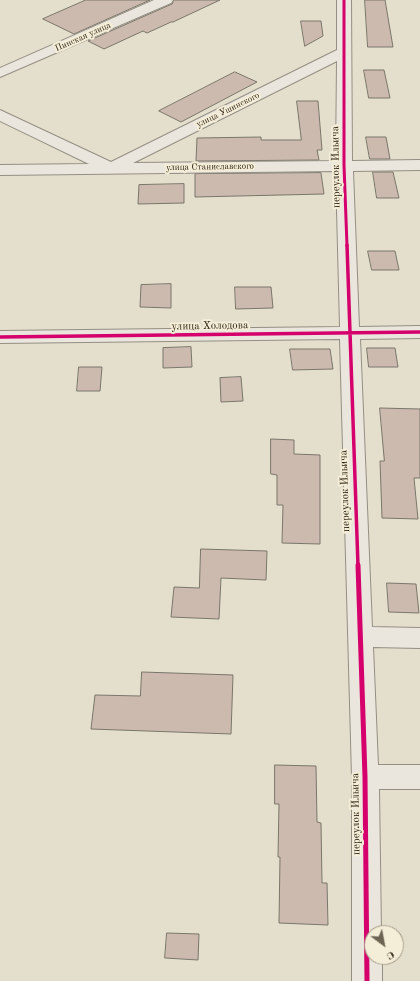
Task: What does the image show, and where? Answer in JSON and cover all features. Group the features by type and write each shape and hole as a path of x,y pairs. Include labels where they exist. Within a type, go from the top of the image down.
{"street":[{"name":"Пинская улица","path":"0,73 166,0"},
{"name":"переулок Ильича","path":"344,0 344,165 365,777 367,981"},
{"name":"улица Ушинского","path":"111,168 344,52"},
{"path":"0,115 111,168"},
{"name":"улица Станиславского","path":"0,170 420,165"},
{"name":"улица Холодова","path":"0,337 420,332"},
{"path":"360,637 420,638"},
{"path":"365,777 420,777"}],"building":[{"path":"86,0 150,0 74,34 43,19"},
{"path":"174,0 220,0 147,33 143,31 104,49 88,41 172,4"},
{"path":"365,0 385,0 393,47 368,47"},
{"path":"301,21 321,21 323,36 305,46"},
{"path":"364,70 384,70 390,98 369,98"},
{"path":"235,72 257,82 181,122 159,111"},
{"path":"297,101 318,101 322,150 317,150 319,160 196,161 197,138 261,137 261,140 301,140"},
{"path":"366,137 386,137 390,159 370,159"},
{"path":"373,172 393,172 399,198 377,198"},
{"path":"321,173 324,194 195,197 195,174"},
{"path":"184,184 184,203 138,204 139,185"},
{"path":"368,251 395,251 399,270 372,270"},
{"path":"171,284 171,308 140,307 141,285"},
{"path":"235,287 271,287 273,308 236,309"},
{"path":"191,347 192,367 163,368 163,348"},
{"path":"367,348 395,348 398,367 369,367"},
{"path":"290,349 330,349 333,369 293,370"},
{"path":"79,367 102,367 100,391 77,391"},
{"path":"241,377 243,401 221,402 220,378"},
{"path":"380,408 420,409 420,478 414,478 418,519 382,518 380,461 384,461"},
{"path":"271,439 294,440 294,454 320,455 320,544 282,543 283,505 277,505 277,475 271,474"},
{"path":"201,549 267,551 266,580 221,578 219,619 171,617 174,587 199,588"},
{"path":"387,583 416,584 419,613 389,612"},
{"path":"142,672 233,675 231,734 91,729 95,695 140,696"},
{"path":"275,765 316,766 317,822 321,823 322,883 327,883 328,925 279,923 279,804 275,804"},
{"path":"167,933 199,934 198,960 165,958"}],"cycle path":[{"path":"344,0 344,165 365,777 367,981"},
{"path":"0,337 420,332"}]}
